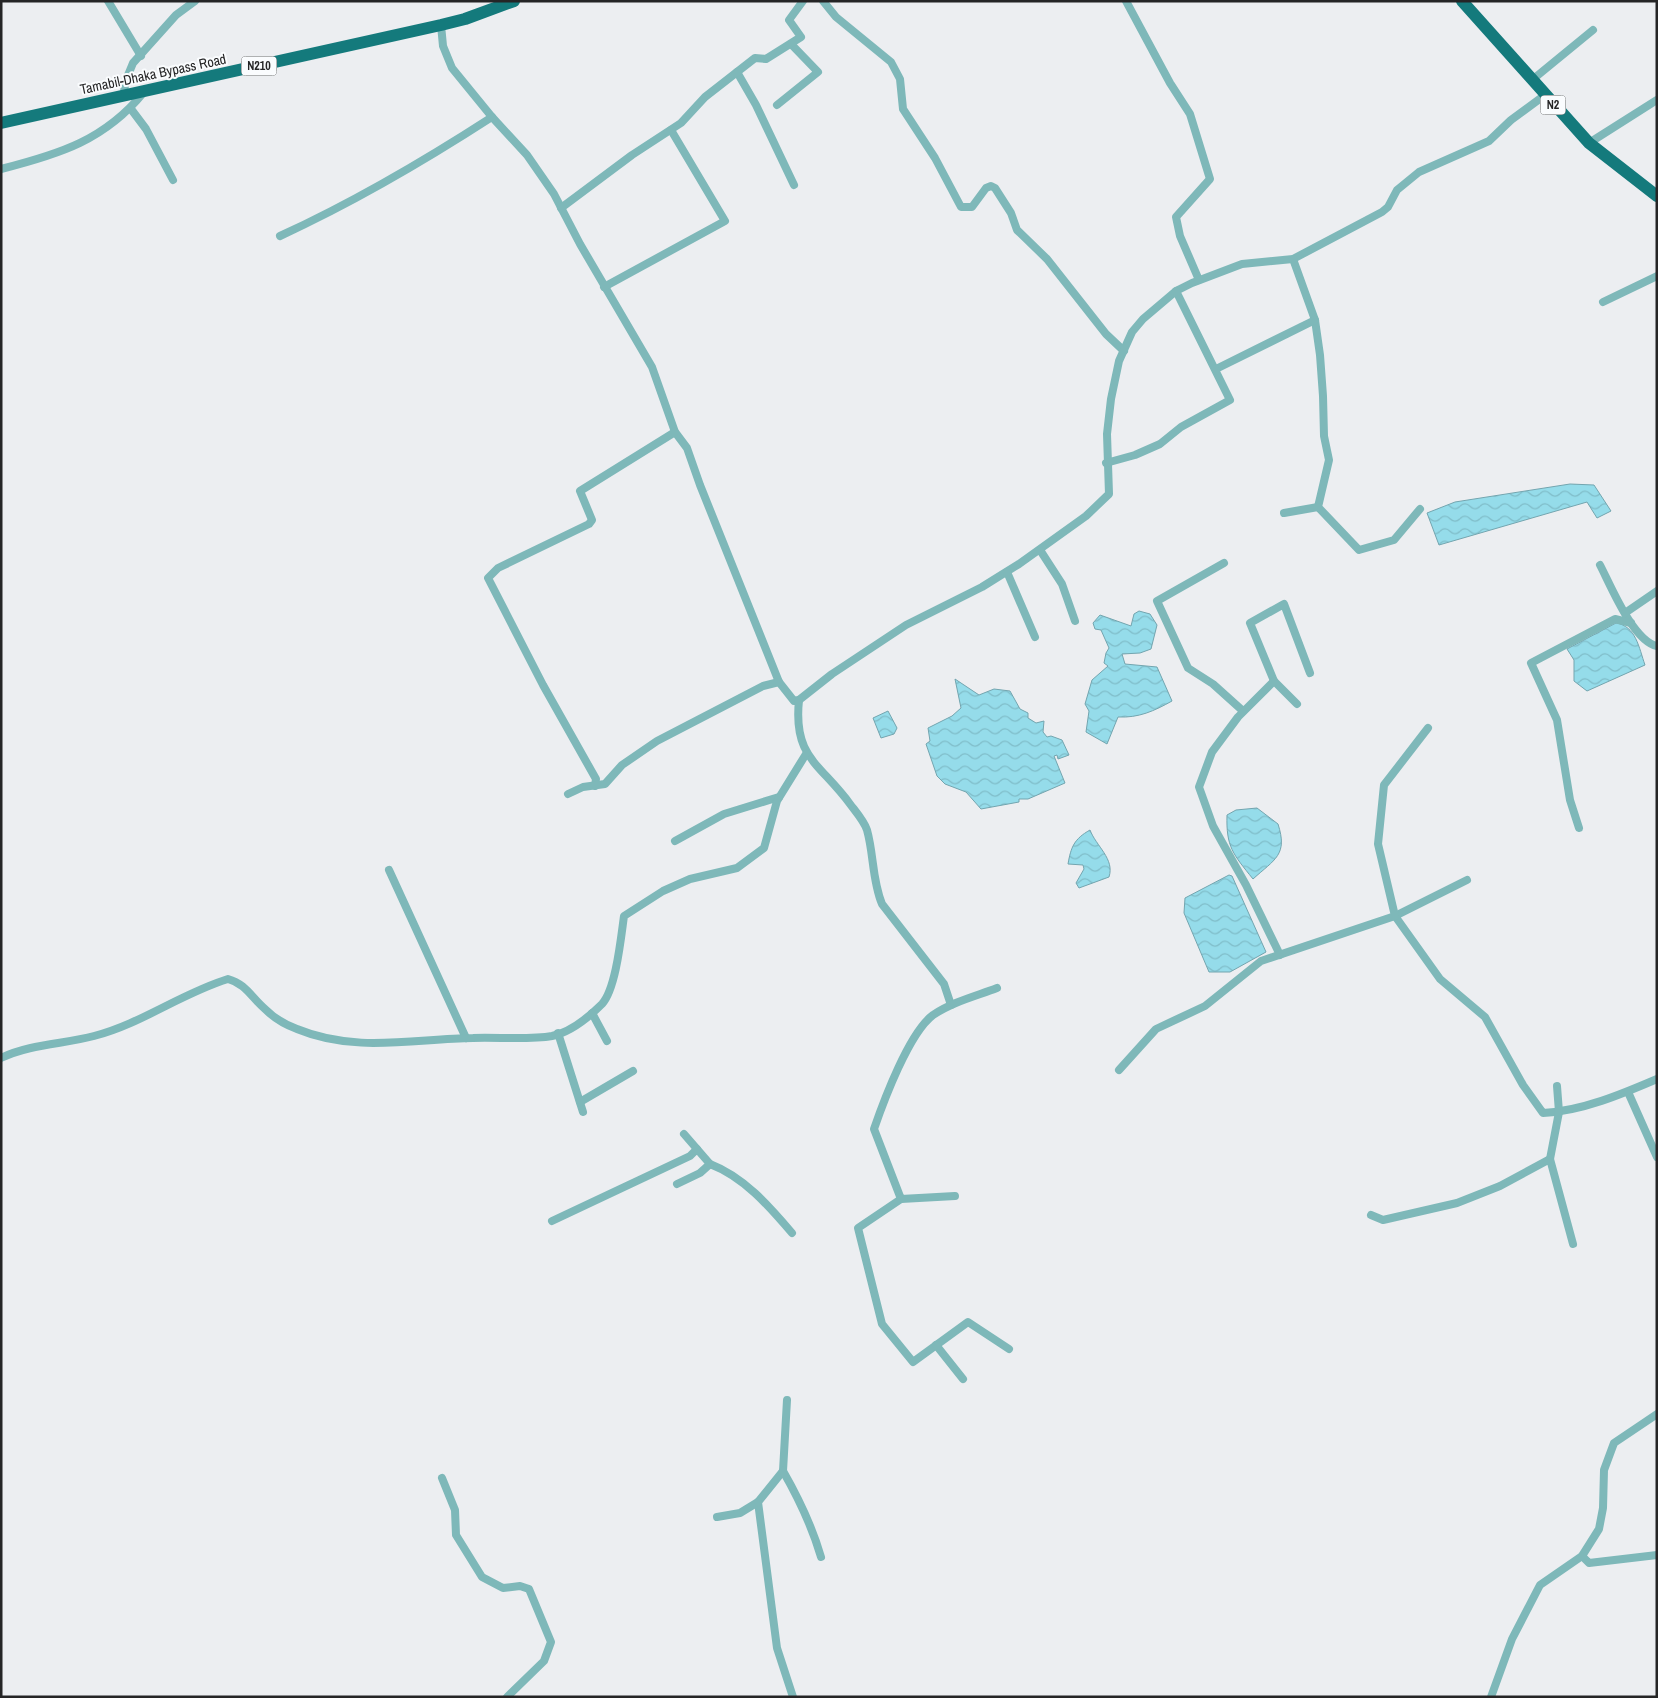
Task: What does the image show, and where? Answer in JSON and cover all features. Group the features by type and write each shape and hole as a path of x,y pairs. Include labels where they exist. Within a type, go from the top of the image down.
{"highway":[{"name":"Tamabil-Dhaka Bypass Road","path":"1,123 441,25 465,19 514,1"},
{"name":"N2","path":"1462,1 1544,95 1589,143 1657,196"}],"street":[{"path":"108,1 141,56"},
{"path":"123,96 129,70 176,16 195,1"},
{"path":"561,208 632,155 671,130 705,97 755,58 766,60 801,36 789,20 803,1"},
{"path":"823,1 836,17 891,62 900,79 903,109 935,158 961,207 972,207 986,188 991,186 995,188 1011,213 1018,230 1047,259 1106,334 1124,351"},
{"path":"1126,1 1170,83 1190,114 1210,179 1176,217 1180,236 1199,280"},
{"path":"441,25 443,46 452,68 492,117 527,155 554,194 604,287 652,367 675,432 690,454 700,485 779,682 794,701 799,700 832,674 906,625 1007,572 1086,516 1109,494 1106,463 1111,399 1119,361 1132,332 1143,319 1176,291 1242,264 1293,259 1382,212 1388,207 1397,190 1419,172 1489,140 1511,120 1544,95"},
{"path":"1532,80 1593,30"},
{"path":"777,105 818,72 791,44"},
{"path":"737,72 756,105 794,185"},
{"path":"1,169 67,150 113,125 131,109 144,92"},
{"path":"1589,143 1657,100"},
{"path":"131,109 146,129 173,180"},
{"path":"280,236 337,209 437,152 492,117"},
{"path":"604,287 725,221 671,130"},
{"path":"1293,259 1315,320 1324,396 1324,436 1329,460 1318,507"},
{"path":"1603,302 1657,276"},
{"path":"1106,463 1135,455 1160,444 1181,427 1230,400 1176,291"},
{"path":"1216,369 1315,320"},
{"path":"595,786 596,779 543,686 488,578 498,568 589,524 592,520 591,516 580,491 675,432"},
{"path":"1318,507 1359,550 1394,540 1420,509"},
{"path":"1284,513 1318,507"},
{"path":"1040,550 1062,584 1075,621"},
{"path":"1224,563 1157,601 1188,668 1213,684 1243,712"},
{"path":"1600,565 1631,623 1643,637 1657,646"},
{"path":"1007,572 1035,637"},
{"path":"1625,612 1657,591"},
{"path":"1297,704 1274,681 1250,623 1284,604 1310,673"},
{"path":"1579,828 1570,800 1557,720 1532,663 1615,619 1631,623"},
{"path":"1274,681 1243,712 1212,752 1199,787 1213,826 1246,885 1280,955"},
{"path":"568,794 582,787 605,784 622,765 657,741 763,686 779,682"},
{"path":"799,700 798,729 806,754 842,793 866,829 876,890 882,904 944,984 951,1005"},
{"path":"1428,728 1384,785 1378,844 1395,916 1440,980 1485,1017 1523,1086 1543,1113 1559,1112 1628,1092 1657,1079"},
{"path":"1,1058 28,1048 95,1036 138,1020 228,979 241,983 265,1010 283,1022 319,1036 381,1045 435,1038 552,1036 580,1024 604,1002 617,965 624,916 662,891 690,879 736,868 764,848 779,797 806,754"},
{"path":"675,841 724,814 779,797"},
{"path":"390,870 421,944 466,1038"},
{"path":"1119,1070 1156,1029 1205,1006 1261,961 1395,916 1467,880"},
{"path":"901,1199 874,1129 886,1094 892,1086 901,1061 922,1025 934,1014 951,1005 997,988"},
{"path":"592,1013 607,1041"},
{"path":"558,1033 583,1112"},
{"path":"580,1102 633,1071"},
{"path":"1557,1086 1559,1112 1550,1159 1573,1244"},
{"path":"1628,1092 1657,1157"},
{"path":"684,1134 710,1164 729,1171 771,1208 792,1233"},
{"path":"552,1221 690,1156 697,1149"},
{"path":"1371,1215 1383,1220 1458,1203 1500,1186 1550,1159"},
{"path":"677,1184 700,1173 710,1164"},
{"path":"955,1196 901,1199 858,1228 882,1324 914,1362 968,1322 1009,1349"},
{"path":"936,1345 963,1379"},
{"path":"787,1400 783,1471 801,1503 815,1536 821,1557"},
{"path":"1491,1697 1512,1639 1540,1585 1582,1556 1599,1529 1604,1470 1614,1442 1657,1414"},
{"path":"717,1517 740,1513 758,1502 783,1471"},
{"path":"442,1478 455,1510 456,1536 469,1558 482,1577 496,1585 504,1588 520,1586 529,1589 551,1642 544,1662 507,1697"},
{"path":"758,1502 777,1648 793,1697"},
{"path":"1582,1556 1589,1563 1657,1555"}],"water":[{"path":"1570,484 1594,485 1611,511 1597,518 1587,502 1439,545 1427,513 1455,502"},
{"path":"1139,611 1150,614 1157,625 1151,649 1140,653 1122,654 1125,664 1157,667 1172,701 1146,713 1118,717 1107,744 1086,732 1089,711 1085,704 1092,680 1108,666 1104,663 1109,648 1101,630 1095,629 1093,623 1100,615 1131,626 1134,614"},
{"path":"1616,623 1628,628 1632,633 1645,665 1587,691 1574,681 1574,660 1567,649"},
{"path":"955,679 979,695 994,689 1010,691 1020,709 1028,713 1028,718 1036,723 1044,721 1043,732 1047,737 1051,736 1062,740 1069,755 1058,759 1057,755 1054,756 1065,783 1028,799 1019,799 1019,802 981,809 966,792 945,784 937,776 926,744 930,741 928,728 952,716 961,708"},
{"path":"888,711 897,728 894,734 881,738 873,718"},
{"path":"1257,808 1278,824 1281,843 1278,856 1253,879 1232,850 1228,835 1227,815 1236,810"},
{"path":"1090,830 1107,858 1110,870 1109,877 1079,888 1076,883 1084,869 1083,865 1068,864 1070,853 1080,837"},
{"path":"1229,875 1232,876 1266,952 1230,972 1209,972 1184,913 1185,898"}]}
